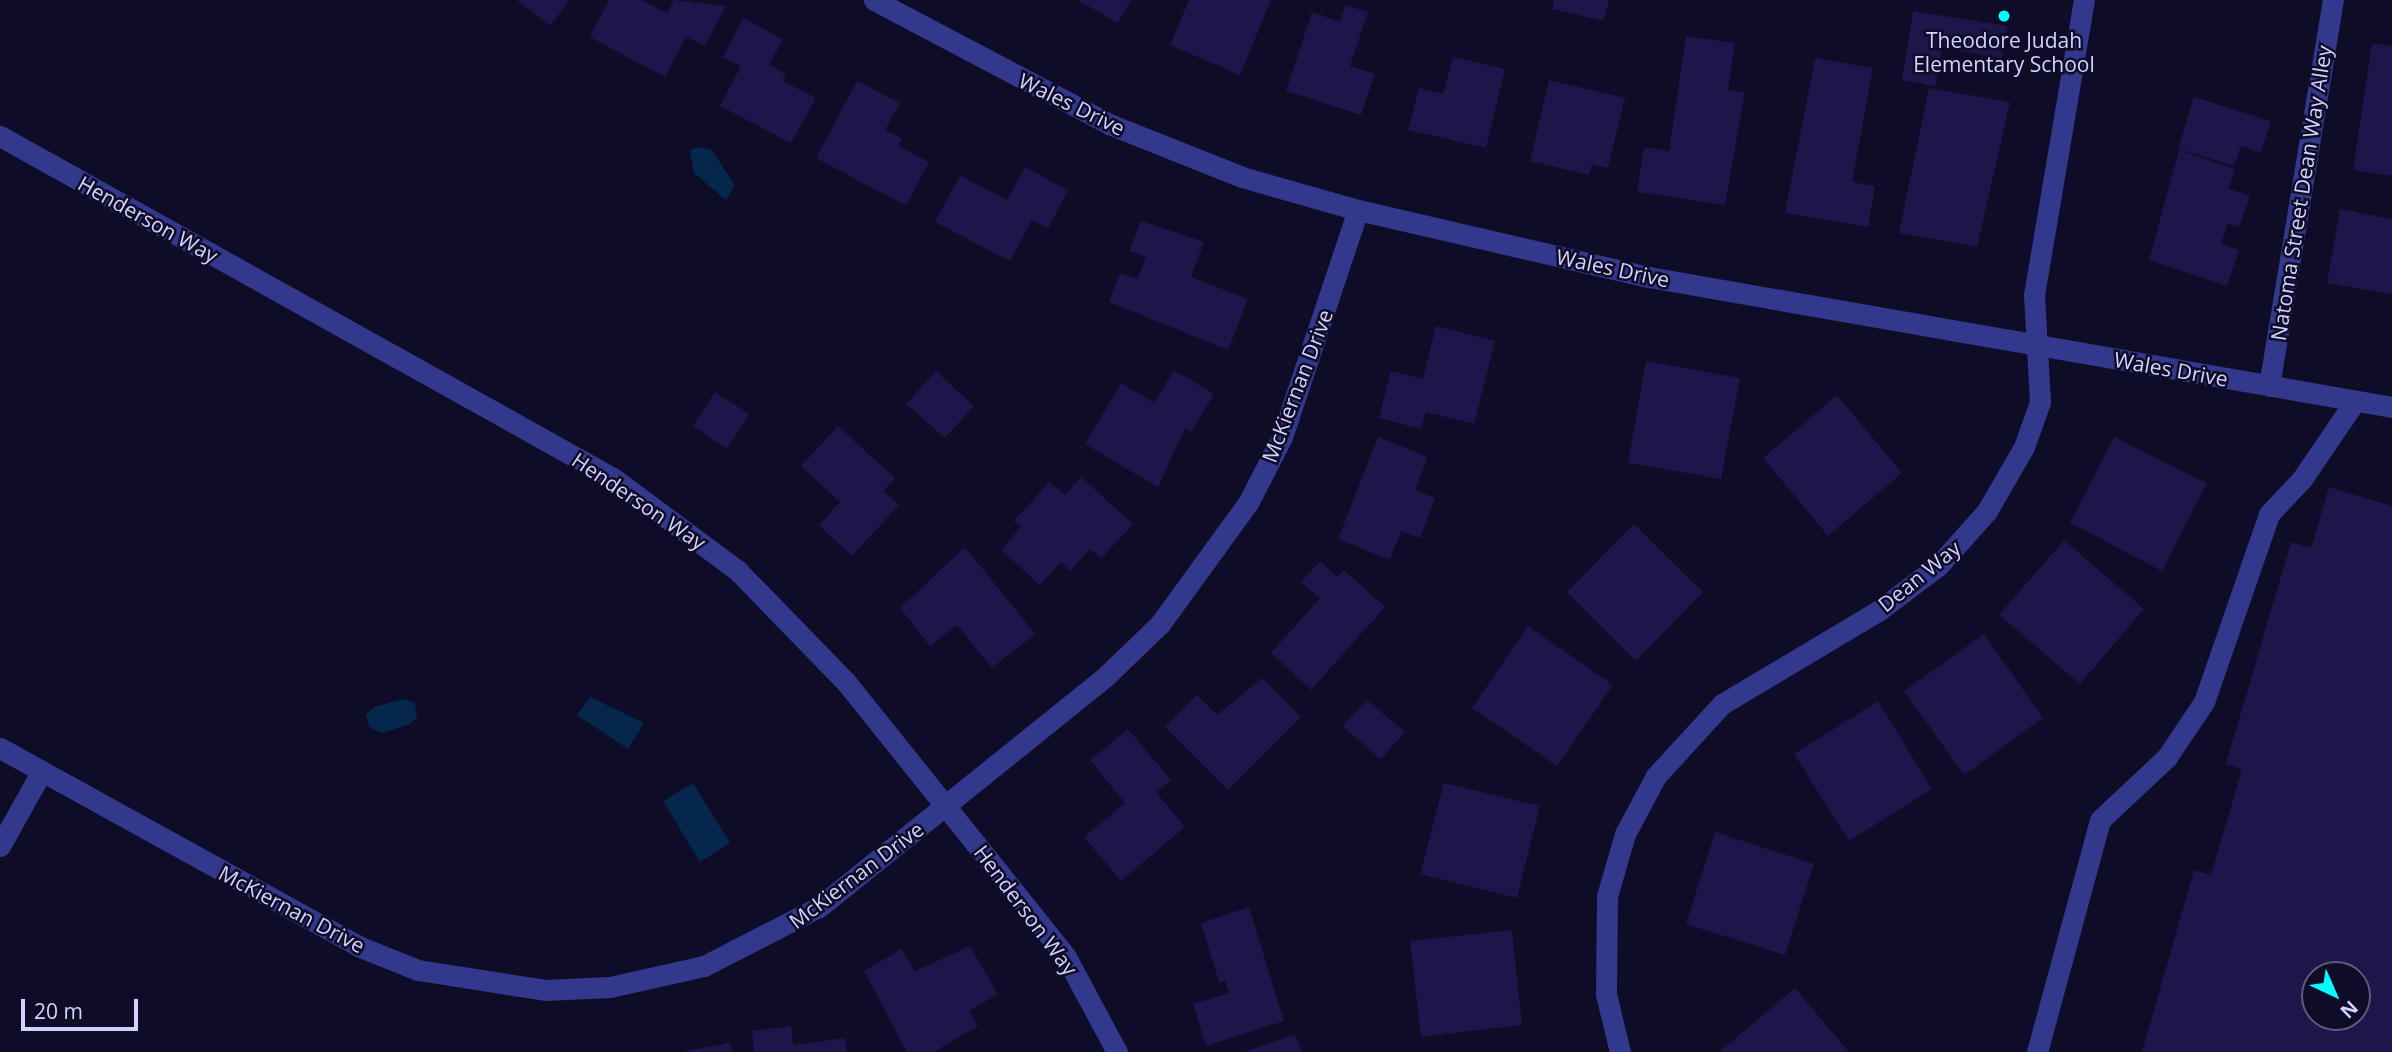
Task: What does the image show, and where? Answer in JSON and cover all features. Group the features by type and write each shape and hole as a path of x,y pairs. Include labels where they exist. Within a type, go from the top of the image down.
{"street":[{"name":"Wales Drive","path":"874,0 1109,124 1242,177 1358,210 1649,277 2392,407"},
{"name":"Dean Way","path":"1620,1052 1606,994 1603,929 1621,846 1639,804 1676,750 1722,704 1909,590 1963,541 2024,447 2040,402 2039,346 2034,295 2084,0"},
{"name":"Natoma Street Dean Way Alley","path":"2269,386 2333,0"},
{"name":"Henderson Way","path":"0,136 613,478 690,531 784,612 946,806 1066,957 1117,1052"},
{"name":"McKiernan Drive","path":"0,748 358,946 418,970 545,990 673,975 764,941 819,907 1106,676 1207,566 1282,437 1358,210"},
{"path":"2037,1052 2100,820 2166,757 2204,702 2269,514 2302,479 2355,401"},
{"path":"0,846 42,771"}],"water":[{"path":"699,147 712,150 735,186 726,200 694,173 690,150"},
{"path":"590,697 644,723 628,749 577,715"},
{"path":"404,699 415,703 417,718 410,724 382,733 369,727 366,715 374,707"},
{"path":"693,783 730,843 700,862 663,801"}],"building":[{"path":"517,0 570,0 550,26"},
{"path":"609,0 642,0 667,13 674,0 726,6 705,46 686,37 665,77 590,37"},
{"path":"1077,0 1131,0 1118,23"},
{"path":"1189,0 1271,0 1240,75 1170,45"},
{"path":"1554,0 1609,0 1604,21 1552,9"},
{"path":"1345,5 1368,12 1350,66 1375,74 1361,115 1286,91 1312,12 1340,22"},
{"path":"1913,11 2007,26 2002,58 1942,48 1936,86 1902,80"},
{"path":"743,18 783,39 769,65 786,74 783,81 816,98 791,143 720,106 741,66 723,57"},
{"path":"1686,36 1735,43 1728,90 1745,92 1725,205 1637,192 1644,147 1669,151"},
{"path":"2372,43 2392,46 2392,176 2353,170"},
{"path":"1453,57 1505,69 1486,148 1408,130 1419,88 1443,94"},
{"path":"1815,58 1873,68 1852,182 1875,186 1868,227 1785,213"},
{"path":"1549,80 1625,98 1608,168 1592,164 1589,175 1530,161"},
{"path":"857,81 900,103 885,130 902,138 898,146 929,162 906,206 816,158"},
{"path":"1929,88 2010,102 1977,247 1899,233"},
{"path":"2194,97 2271,121 2261,153 2241,146 2234,166 2178,149"},
{"path":"2179,150 2235,169 2229,189 2250,196 2239,227 2228,223 2221,244 2239,250 2227,286 2149,260"},
{"path":"1025,167 1068,190 1048,229 1032,220 1010,261 935,222 960,175 1007,200"},
{"path":"2340,209 2392,219 2392,294 2327,283"},
{"path":"1141,221 1204,242 1191,277 1248,299 1228,350 1109,302 1120,273 1137,279 1146,257 1129,251"},
{"path":"1436,326 1495,341 1474,424 1426,412 1421,429 1379,418 1391,371 1423,379"},
{"path":"1646,361 1740,378 1721,479 1628,463"},
{"path":"1174,370 1214,394 1191,432 1185,428 1158,487 1085,444 1121,383 1154,403"},
{"path":"936,371 974,406 945,438 906,404"},
{"path":"715,392 749,414 727,449 693,426"},
{"path":"1837,395 1902,473 1828,536 1763,458"},
{"path":"838,426 895,478 883,491 899,505 852,556 819,525 840,502 801,466"},
{"path":"1378,437 1428,457 1415,490 1435,498 1420,538 1401,531 1390,560 1338,539"},
{"path":"2114,437 2207,483 2162,571 2070,523"},
{"path":"1081,477 1133,524 1101,559 1090,549 1070,571 1061,562 1040,585 1001,550 1021,527 1014,521 1049,482 1065,495"},
{"path":"2329,487 2392,506 2392,1052 2142,1052 2194,870 2211,875 2242,769 2226,764 2291,542 2311,548"},
{"path":"1634,524 1703,592 1636,661 1567,592"},
{"path":"2064,540 2144,609 2080,684 1999,615"},
{"path":"965,547 1035,634 992,668 957,625 930,646 900,608"},
{"path":"1320,561 1337,577 1344,570 1385,607 1311,690 1271,653 1320,598 1301,582"},
{"path":"1528,626 1613,685 1557,766 1472,708"},
{"path":"1984,634 2043,718 1964,775 1904,691"},
{"path":"1262,678 1301,717 1228,790 1165,727 1197,695 1217,715"},
{"path":"1367,700 1405,732 1381,759 1342,726"},
{"path":"1878,701 1932,789 1849,841 1794,754"},
{"path":"1128,729 1171,780 1156,792 1185,827 1121,881 1084,837 1125,803 1090,760"},
{"path":"1444,783 1540,806 1517,898 1420,874"},
{"path":"1715,832 1814,864 1785,955 1686,924"},
{"path":"1249,907 1284,1021 1206,1046 1193,1004 1229,993 1225,981 1219,982 1201,923"},
{"path":"1512,930 1522,1025 1421,1037 1410,941"},
{"path":"970,946 998,994 969,1011 978,1026 934,1052 907,1052 864,971 902,949 915,971"},
{"path":"1795,988 1849,1052 1719,1052"},
{"path":"791,1026 793,1045 845,1038 847,1052 754,1052 752,1031"},
{"path":"1295,1034 1302,1052 1244,1052"},
{"path":"730,1043 732,1052 686,1052 686,1051"}],"place":[{"name":"Theodore Judah Elementary School","path":"2004,16"}]}
